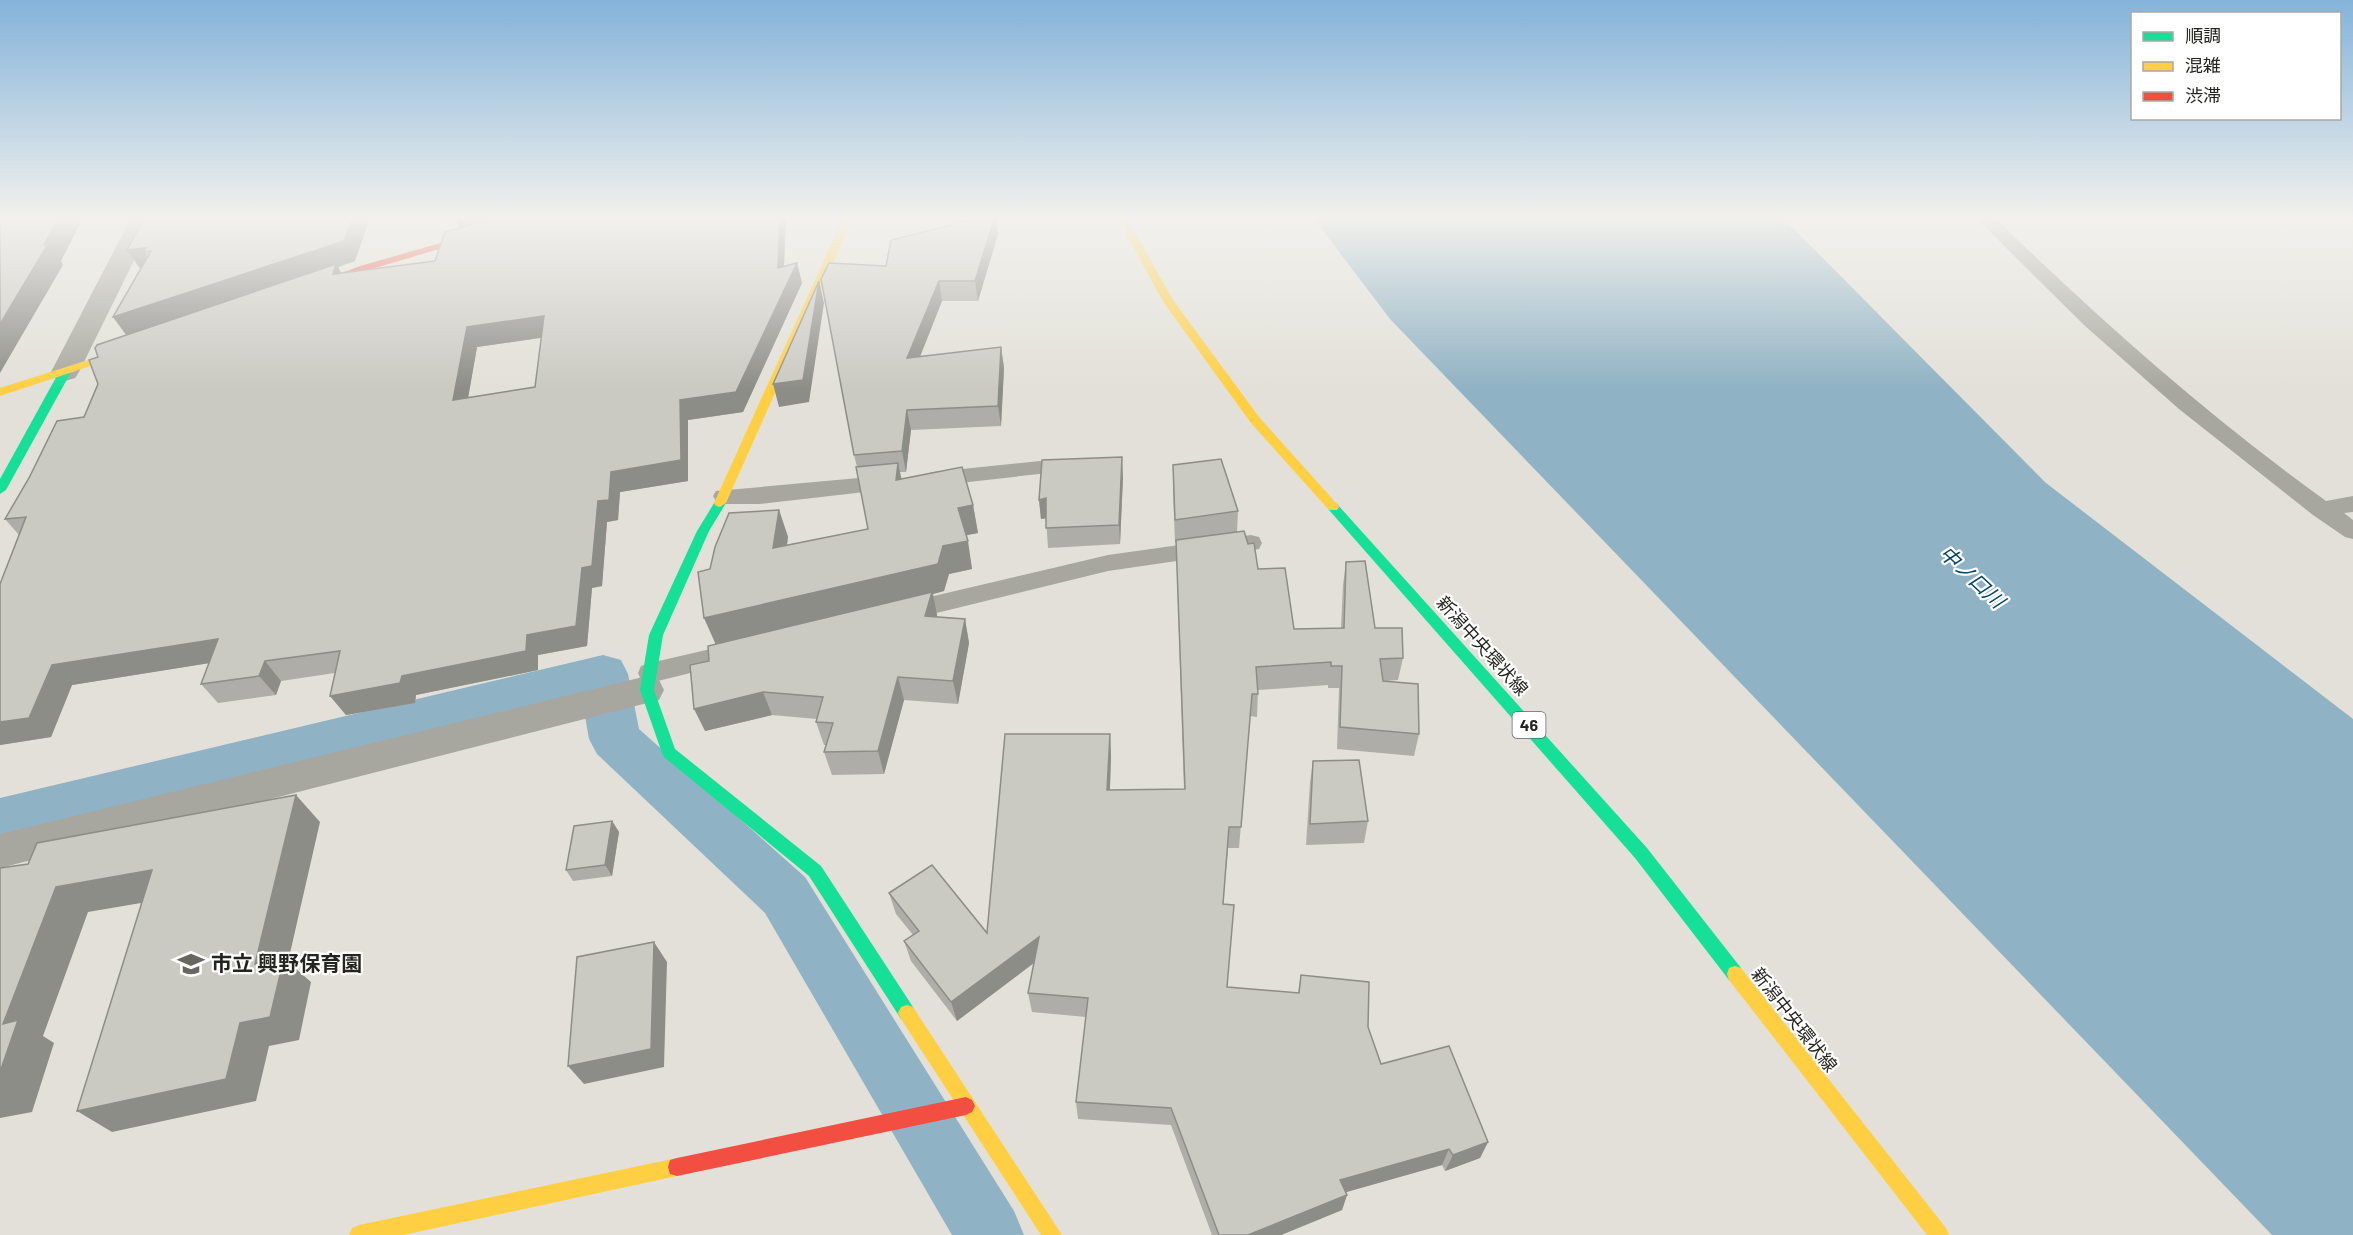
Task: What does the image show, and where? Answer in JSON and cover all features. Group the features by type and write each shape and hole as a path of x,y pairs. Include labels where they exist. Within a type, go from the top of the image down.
{"street":[{"path":"0,490 65,372 115,274"},
{"path":"297,291 348,274"},
{"path":"822,274 724,496 703,531 656,635 649,682 669,753 815,871 1052,1235"},
{"name":"新潟中央環状線","path":"1152,274 1168,302 1255,420 1479,668 1641,853 1939,1235"},
{"path":"0,392 142,345"},
{"path":"0,851 649,682"},
{"path":"359,1235 966,1106"}],"lane":[{"path":"2042,274 2090,321 2189,405 2321,509 2353,531"},
{"path":"724,496 771,495 1040,468"},
{"path":"2321,509 2353,504"},
{"path":"879,618 1108,563 1251,543"},
{"path":"649,682 765,645"}],"water":[{"name":"中ノ口川","path":"1356,274 1838,274 2046,483 2353,719 2353,1235 2272,1235 1390,319"}],"building":[{"path":"0,274 30,274 0,324"},
{"path":"138,274 245,274 113,317"},
{"path":"308,274 792,274 736,392 680,400 681,460 611,472 609,500 598,501 592,566 582,568 576,626 527,635 526,651 402,676 400,683 330,696 340,651 265,661 259,676 201,684 218,639 52,665 29,718 0,722 0,584 26,517 5,519 29,478 57,421 84,417 98,384 89,360 98,357 95,348 97,345","holes":["544,316 535,387 453,400 467,327"]},
{"path":"824,274 977,274 975,281 939,281 907,358 1001,347 998,406 907,410 902,451 854,455 821,279"},
{"path":"819,281 803,380 773,384"},
{"path":"1122,457 1119,525 1046,528 1046,498 1039,500 1042,460"},
{"path":"1221,459 1238,511 1175,520 1173,465"},
{"path":"898,463 896,480 962,467 973,505 958,508 968,541 943,546 938,564 704,618 698,572 710,569 715,547 729,513 779,510 773,548 868,529 856,467"},
{"path":"1244,531 1248,544 1254,543 1258,569 1285,568 1294,629 1344,628 1346,562 1365,561 1375,628 1402,628 1403,658 1380,659 1383,681 1418,684 1419,734 1340,727 1342,666 1331,666 1331,662 1256,667 1258,694 1252,694 1241,827 1229,827 1223,904 1234,905 1227,987 1299,993 1301,975 1369,982 1368,1027 1381,1064 1449,1046 1488,1142 1453,1155 1449,1149 1340,1180 1347,1195 1248,1235 1219,1235 1171,1108 1076,1102 1088,998 1028,993 1039,937 951,1002 904,941 919,931 889,893 932,865 987,933 1005,734 1110,734 1107,790 1185,789 1176,540"},
{"path":"932,592 925,616 965,619 953,681 898,677 878,751 824,752 833,723 816,722 823,697 763,692 694,709 690,665 709,661 708,646"},
{"path":"1359,760 1368,821 1310,824 1313,761"},
{"path":"296,795 255,964 284,958 270,1017 240,1023 226,1079 77,1111 152,870 56,887 3,1024 18,1020 0,1072 0,868 28,864 37,843"},
{"path":"612,821 605,865 566,870 574,826"},
{"path":"654,942 651,1049 568,1066 577,957"}],"waterway":[{"path":"0,821 603,674 615,739 785,895 990,1235"}],"traffic: fast":[{"path":"0,490 65,372"},
{"path":"720,503 703,531 656,635 647,690 669,753 815,871 907,1013"},
{"path":"1333,507 1641,853 1735,974"}],"traffic: slow":[{"path":"720,503 823,274"},
{"path":"1153,274 1168,301 1255,420 1333,507"},
{"path":"0,392 132,349"},
{"path":"1735,974 1939,1235"},
{"path":"907,1013 1052,1235"},
{"path":"359,1235 677,1167"}],"traffic: jam":[{"path":"311,287 348,274"},
{"path":"677,1167 966,1106"}],"place":[{"name":"市立 興野保育園","path":"191,964"}]}
